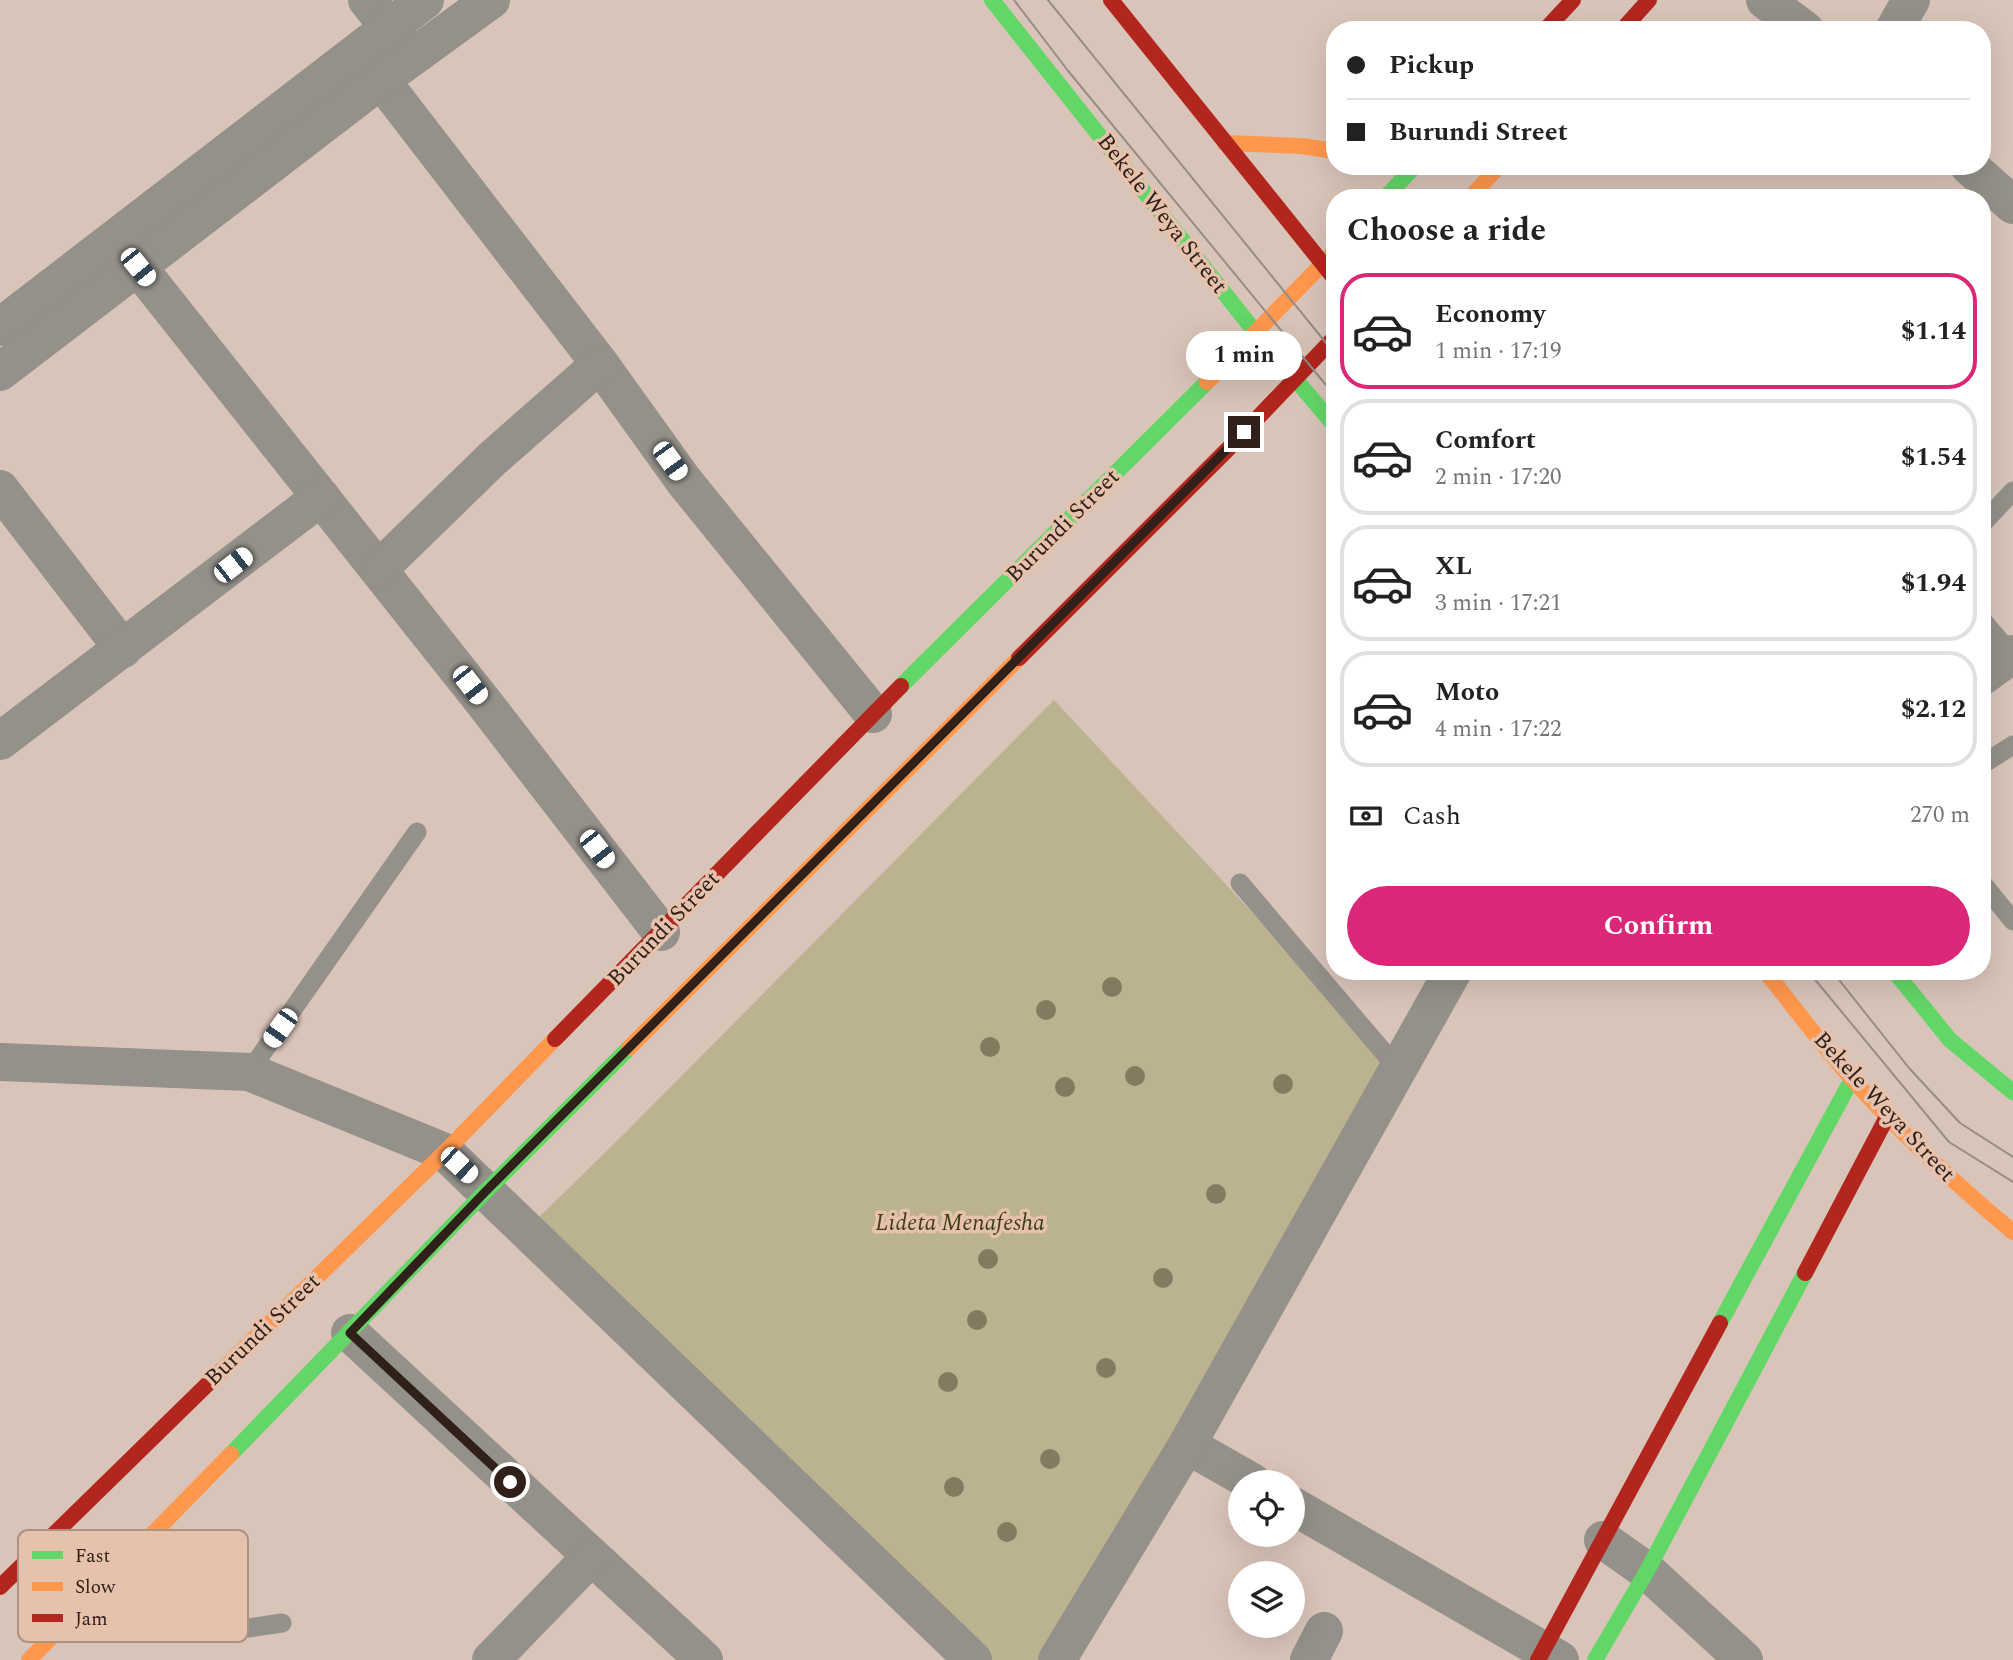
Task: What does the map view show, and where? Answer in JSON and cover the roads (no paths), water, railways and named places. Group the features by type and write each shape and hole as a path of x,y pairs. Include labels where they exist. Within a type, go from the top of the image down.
{"main road":[{"name":"Bekele Weya Street","path":"992,0 1256,333 1326,415"},
{"path":"1111,0 1326,269"},
{"path":"1553,21 1573,0"},
{"path":"1630,21 1649,0"},
{"path":"1224,142 1326,150"},
{"path":"1393,189 1407,175"},
{"path":"1478,189 1491,175"},
{"name":"Burundi Street","path":"58,1530 445,1153 873,714 1326,260"},
{"path":"158,1530 486,1191 1217,460 1326,346"},
{"name":"Bekele Weya Street","path":"1772,980 1852,1079 1887,1117 1958,1186 2013,1232"},
{"path":"1901,980 1950,1040 2013,1093"},
{"path":"1547,1657 1603,1540 1852,1079"},
{"path":"1595,1660 1647,1571 1887,1117"},
{"name":"Burundi Street","path":"0,1587 18,1569"},
{"path":"29,1660 47,1642"}],"street":[{"path":"0,327 378,14 425,0"},
{"path":"0,372 381,80 491,0"},
{"path":"1765,0 1793,21"},
{"path":"1899,21 1911,0"},
{"path":"378,14 413,58"},
{"path":"381,80 600,364 684,481 873,714"},
{"path":"1979,175 2013,205"},
{"path":"138,267 379,569 661,932"},
{"path":"379,569 492,459 600,364"},
{"path":"0,489 123,649"},
{"path":"0,741 321,497"},
{"path":"1057,1660 1187,1445 1448,980"},
{"path":"0,1062 249,1072 445,1153 974,1660"},
{"path":"350,1333 704,1660"},
{"path":"1187,1445 1231,1470"},
{"path":"1305,1513 1547,1657"},
{"path":"1603,1540 1647,1571 1744,1660"},
{"path":"491,1660 591,1557"}],"lane":[{"path":"1991,514 2013,491"},
{"path":"1991,637 2003,662"},
{"path":"1991,759 2013,745"},
{"path":"249,1072 417,832"},
{"path":"1240,883 1398,1069"},
{"path":"1991,894 2013,921"},
{"path":"248,1628 282,1623"}],"tram line":[{"path":"1014,0 1069,72 1326,385"},
{"path":"1048,0 1326,343"},
{"path":"1815,980 1949,1142 2013,1182"},
{"path":"1839,980 1909,1068 1960,1123 2013,1157"}],"park label":[{"name":"Lideta Menafesha","path":"960,1223"}]}
